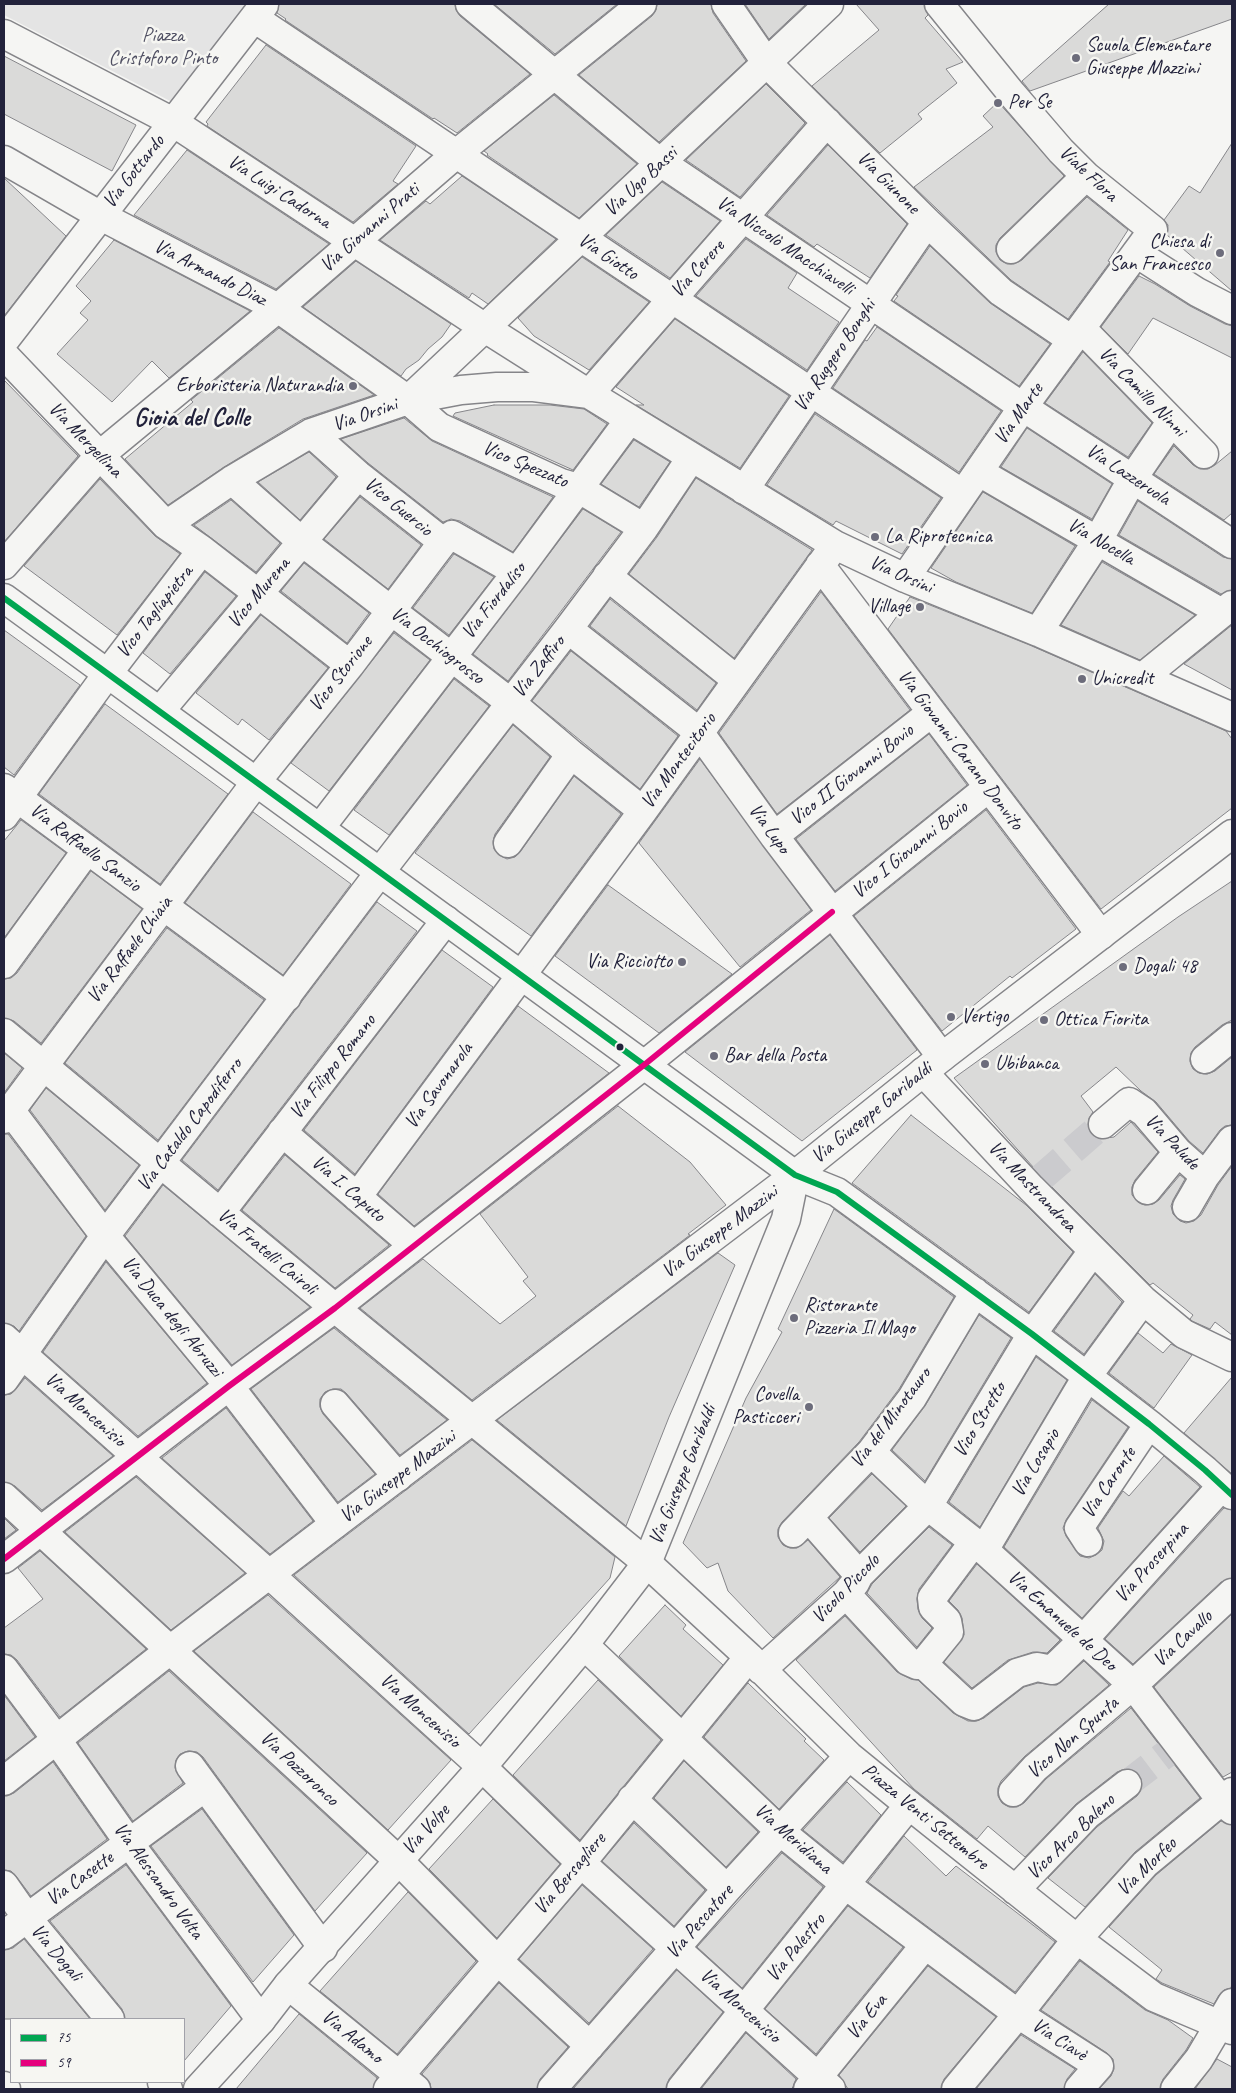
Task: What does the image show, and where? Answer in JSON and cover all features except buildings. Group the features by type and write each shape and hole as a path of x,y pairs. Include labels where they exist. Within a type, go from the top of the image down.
{"street":[{"name":"Via Niccolò Macchiavelli","path":"470,4 554,76 662,163 1023,407"},
{"name":"Via Giovanni Prati","path":"4,565 100,455 278,308 456,155 642,4"},
{"name":"Via Giunone","path":"726,4 766,62 927,222 1001,292 1076,334"},
{"name":"Via Ugo Bassi","path":"408,400 829,4"},
{"name":"Viale Flora","path":"939,4 1061,151 1086,176 1152,230 1136,253"},
{"name":"Via Gottardo","path":"4,341 260,11"},
{"name":"Via Giotto","path":"260,11 456,155 963,494"},
{"path":"4,34 173,122"},
{"name":"Via Luigi Cadorna","path":"173,122 485,328"},
{"name":"Via Cerere","path":"589,394 827,122"},
{"name":"Via Armando Diaz","path":"4,160 101,216 278,308 408,400"},
{"path":"1012,249 1086,176"},
{"name":"Via Ruggero Bonghi","path":"744,490 927,222"},
{"path":"1136,253 1197,292 1232,310"},
{"name":"Via Marte","path":"906,578 1023,407 1136,253"},
{"name":"Via Orsini","path":"485,328 744,490 827,555 906,578 1038,632 1231,715"},
{"name":"Via Camillo Ninni","path":"1076,334 1204,454"},
{"name":"Via Mergellina","path":"4,355 166,525 202,550 350,664"},
{"name":"Via Orsini","path":"166,525 232,480 311,433 408,400 461,390 497,387 534,387 589,394"},
{"name":"Vico Spezzato","path":"408,400 438,427 561,483 578,488 644,528"},
{"name":"Via Lazzeruola","path":"1023,407 1232,544"},
{"name":"Via Fiordaliso","path":"320,828 517,572 630,419"},
{"path":"1038,632 1171,422"},
{"name":"Vico Guercio","path":"311,433 358,475 443,542 452,535 517,572"},
{"name":"Via Zaffiro","path":"380,872 568,629 644,528 692,458"},
{"name":"Via Nocella","path":"979,472 1098,540 1227,609"},
{"name":"Vico Murena","path":"160,711 358,475"},
{"name":"Via Occhiogrosso","path":"232,480 301,541 511,703 643,811"},
{"name":"Vico Storione","path":"256,782 350,664 390,609 443,542"},
{"name":"Vico Tagliapietra","path":"8,801 202,550"},
{"name":"Via Montecitorio","path":"521,975 643,811 827,555"},
{"name":"Via Giovanni Carano Donvito","path":"827,555 931,713 1101,935"},
{"path":"607,576 737,680"},
{"path":"4,598 795,1175 837,1192 975,1292 1149,1424 1205,1470 1227,1491"},
{"path":"1143,677 1227,609"},
{"name":"Via Lupo","path":"568,629 699,732 832,912 932,1064"},
{"name":"Vico II Giovanni Bovio","path":"774,836 931,713"},
{"path":"508,843 571,754"},
{"name":"Via Raffaele Chiaia","path":"7,1114 256,782"},
{"name":"Vico I Giovanni Bovio","path":"4,1559 229,1386 335,1308 644,1065 988,788"},
{"name":"Via Raffaello Sanzio","path":"8,801 87,850 287,997"},
{"name":"Via Giuseppe Garibaldi","path":"647,1563 786,1219 795,1175 932,1064 1232,834"},
{"path":"4,964 87,850"},
{"name":"Via Cataldo Capodiferro","path":"4,1380 13,1346 106,1236 380,872"},
{"name":"Via Filippo Romano","path":"220,1213 446,920"},
{"name":"Via Savonarola","path":"357,1197 521,975"},
{"name":"Via Fratelli Cairoli","path":"4,1033 160,1164 647,1563"},
{"path":"1205,1058 1232,1037"},
{"name":"Via Mastrandrea","path":"932,1064 1093,1251 1143,1300 1184,1334 1232,1357"},
{"name":"Via Palude","path":"1103,1124 1129,1102 1144,1112 1178,1152 1204,1176 1232,1140"},
{"name":"Via Duca degli Abruzzi","path":"7,1114 229,1386 334,1524"},
{"name":"Via I. Caputo","path":"282,1132 413,1245"},
{"path":"1147,1190 1178,1152"},
{"name":"Via Giuseppe Mazzini","path":"4,1781 334,1524 795,1175"},
{"path":"1186,1207 1204,1176"},
{"name":"Vico Stretto","path":"928,1506 1032,1334 1093,1251"},
{"name":"Via del Minotauro","path":"852,1584 801,1526 871,1452 912,1398 975,1292"},
{"name":"Via Losapio","path":"922,1664 948,1632 947,1621 933,1607 932,1598 978,1546 1088,1376 1143,1300"},
{"name":"Via Moncenisio","path":"13,1346 482,1767 581,1863 745,2010 819,2085"},
{"path":"335,1404 398,1477"},
{"name":"Via Caronte","path":"1088,1542 1079,1528 1149,1424"},
{"name":"Via Emanuele de Deo","path":"871,1452 928,1506 978,1546 1133,1685 1176,1746 1229,1801"},
{"name":"Via Proserpina","path":"922,1664 964,1702 974,1706 1017,1673 1037,1667 1052,1670 1227,1491"},
{"name":"Via Pozzoronco","path":"4,1497 398,1861 497,1960 590,2046"},
{"name":"Vicolo Piccolo","path":"755,1664 852,1584 928,1506"},
{"name":"Via Volpe","path":"198,2089 261,2020 288,1985 323,1948 482,1767 584,1646 647,1563"},
{"name":"Piazza Venti Settembre","path":"647,1563 755,1664 849,1756 1077,1939 1154,1997 1228,2020"},
{"path":"852,1584 908,1661 917,1665 922,1664"},
{"name":"Via Cavallo","path":"1133,1685 1232,1594"},
{"name":"Via Meridiana","path":"584,1646 782,1832 846,1885 1018,2014"},
{"name":"Via Bersagliere","path":"402,2085 497,1960 581,1863 683,1738 755,1664"},
{"name":"Via Alessandro Volta","path":"4,1669 57,1740 129,1843 261,2020"},
{"name":"Vico Non Spunta","path":"1013,1792 1035,1768 1133,1685"},
{"name":"Via Pescatore","path":"552,2089 727,1889 782,1832 849,1756"},
{"name":"Via Casette","path":"4,1935 129,1843 198,1776 323,1948"},
{"name":"Vico Arco Baleno","path":"1016,1890 1088,1815 1127,1784"},
{"path":"632,1799 727,1889"},
{"name":"Via Morfeo","path":"956,2089 1077,1939 1146,1864 1229,1801"},
{"name":"Via Palestro","path":"681,2089 909,1806"},
{"name":"Via Dogali","path":"4,1885 27,1918 109,2018"},
{"name":"Via Eva","path":"819,2085 925,1944"},
{"name":"Via Adamo","path":"288,1985 402,2085"},
{"name":"Via Ciavè","path":"1018,2014 1099,2066 1079,2089"},
{"path":"1175,2089 1228,2020"}],"green space":[{"name":"Piazza Cristoforo Pinto","path":"4,4 254,4 176,104 4,15"}],"tunnel":[{"path":"1041,1178 1103,1124"},
{"path":"1127,1784 1174,1748"}],"transit line":[{"name":"75","path":"4,598 795,1175 837,1192 1032,1334 1149,1424 1232,1495"},
{"name":"59","path":"4,1559 229,1386 335,1308 644,1065 832,912"}],"place":[{"name":"Scuola Elementare Giuseppe Mazzini","path":"1076,58"},
{"name":"Per Se","path":"998,103"},
{"name":"Chiesa di San Francesco","path":"1220,253"},
{"name":"Erboristeria Naturandia","path":"353,386"},
{"name":"La Riprotecnica","path":"875,537"},
{"name":"Village","path":"920,607"},
{"name":"Unicredit","path":"1082,679"},
{"name":"Via Ricciotto","path":"682,962"},
{"name":"Dogali 48","path":"1123,967"},
{"name":"Vertigo","path":"951,1017"},
{"name":"Ottica Fiorita","path":"1044,1020"},
{"name":"Bar della Posta","path":"714,1056"},
{"name":"Ubibanca","path":"985,1064"},
{"name":"Ristorante Pizzeria Il Mago","path":"794,1318"},
{"name":"Covella Pasticceri","path":"809,1407"}],"district":[{"name":"Gioia del Colle","path":"192,418"}]}
